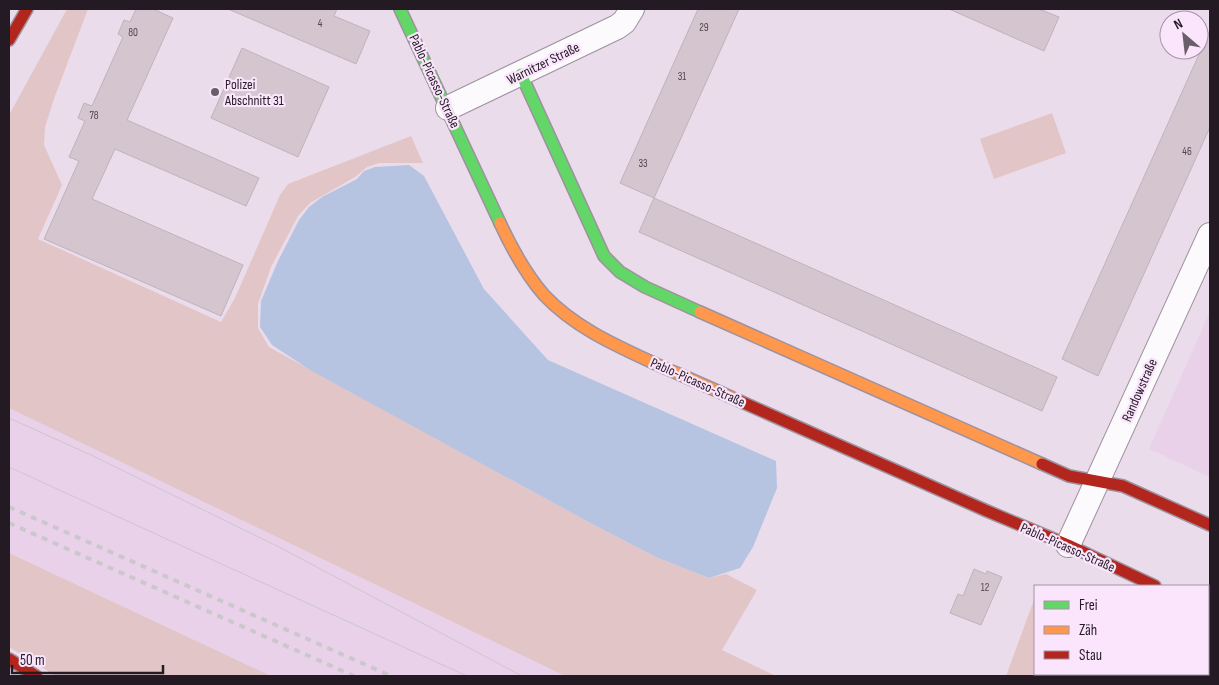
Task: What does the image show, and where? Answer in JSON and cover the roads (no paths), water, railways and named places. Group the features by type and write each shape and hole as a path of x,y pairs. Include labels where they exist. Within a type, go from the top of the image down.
{"main road":[{"path":"9,40 26,9"},
{"name":"Pablo-Picasso-Straße","path":"400,9 519,261 531,280 554,305 581,326 609,342 987,511 1068,545 1153,585"},
{"path":"521,74 604,256 620,272 645,288 1069,476 1123,486 1210,525"},
{"path":"9,659 36,676"}],"street":[{"name":"Warnitzer Straße","path":"448,108 617,27 624,22 632,9"},
{"name":"Randowstraße","path":"1068,545 1210,235"}],"water":[{"path":"409,165 424,176 484,289 548,360 776,461 777,488 753,547 740,568 709,578 658,558 310,370 272,345 260,327 261,301 278,261 299,220 309,207 322,197 357,179 364,171 375,167"}],"tram line":[{"path":"9,418 91,455 279,547 522,676"},
{"path":"9,467 467,676"}],"railway":[{"path":"9,507 391,676"},
{"path":"9,523 354,676"}],"place":[{"name":"Polizei Abschnitt 31","path":"215,92"}]}
